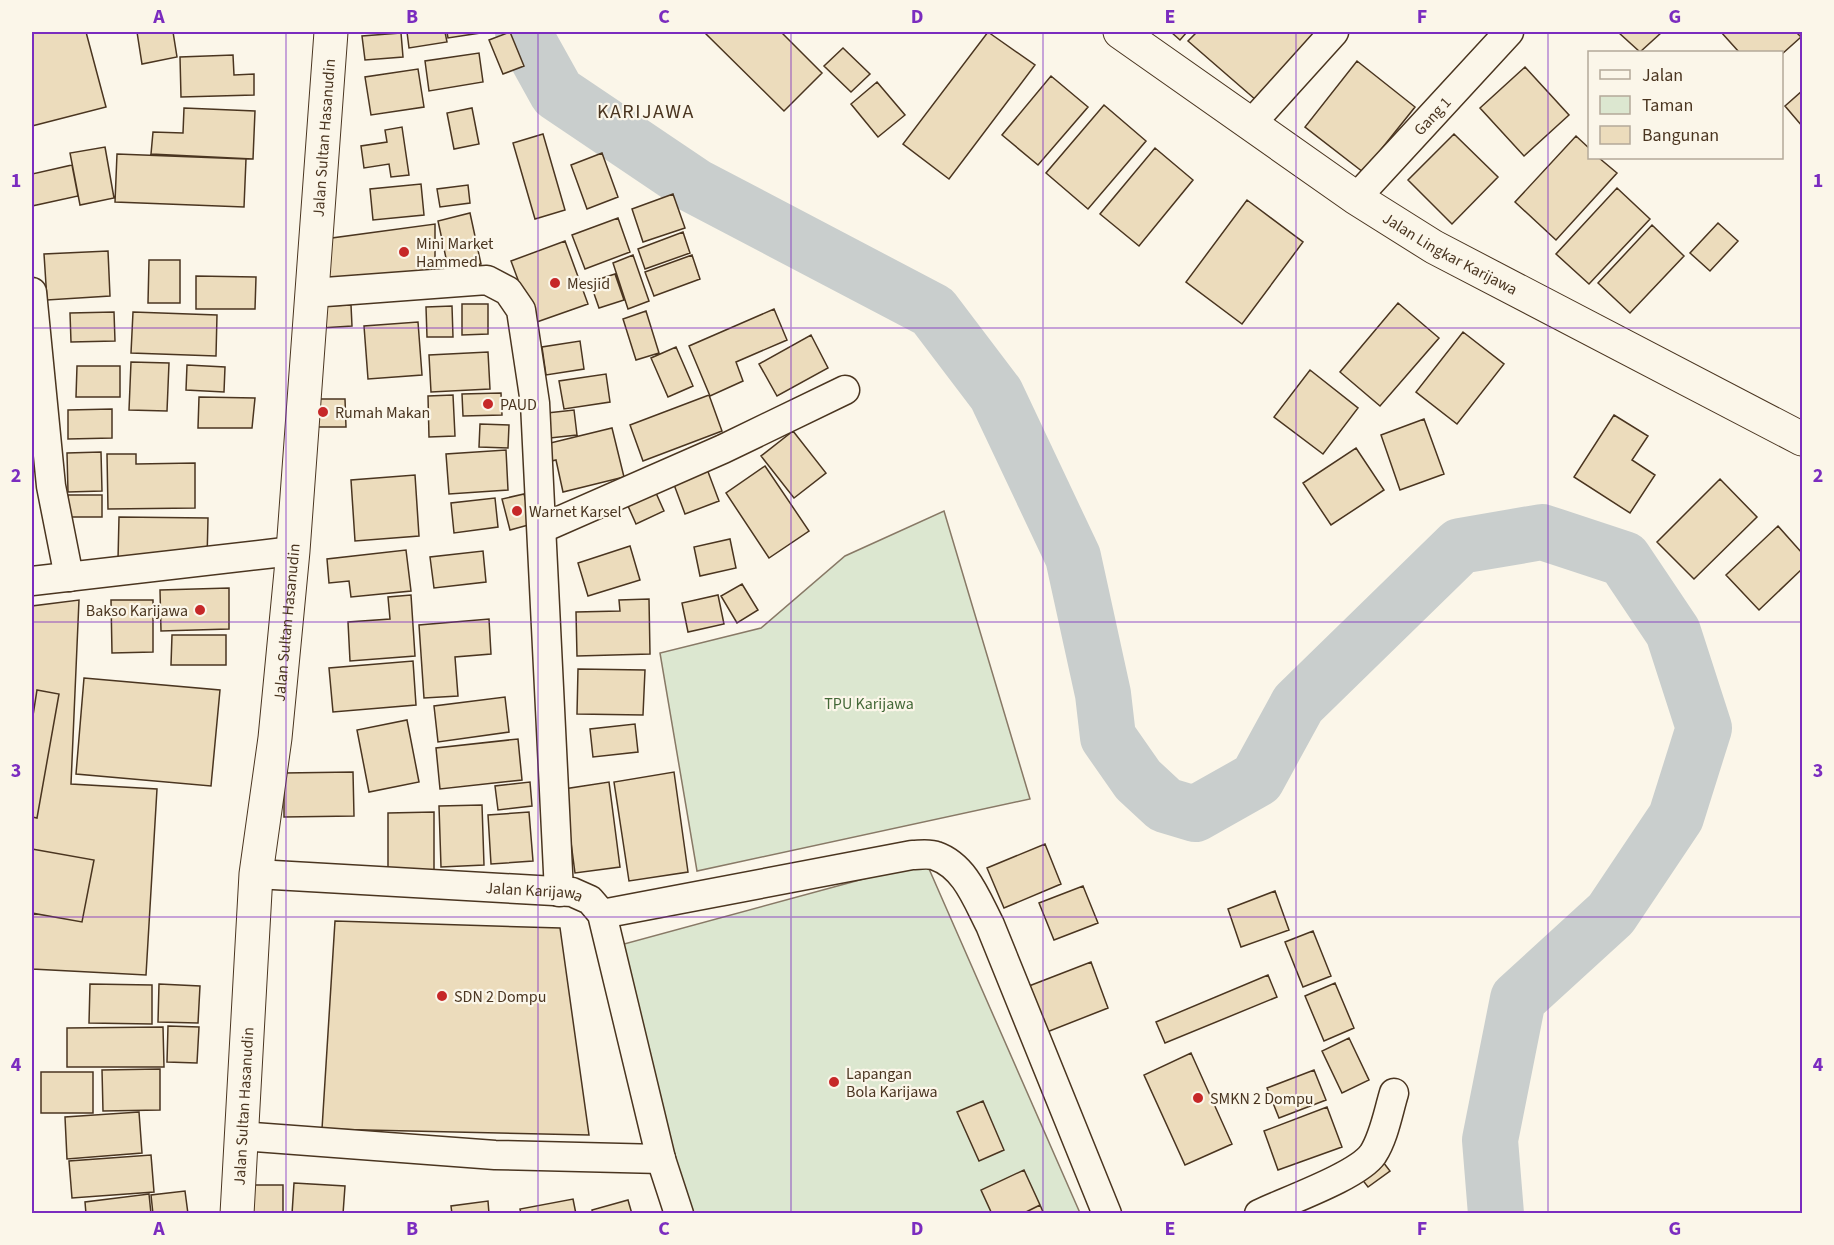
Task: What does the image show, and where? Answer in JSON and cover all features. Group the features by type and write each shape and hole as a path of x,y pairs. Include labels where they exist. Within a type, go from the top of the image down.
{"main road":[{"name":"Jalan Sultan Hasanudin","path":"237,1214 256,874 275,738 292,551 331,32"},
{"name":"Jalan Lingkar Karijawa","path":"1120,32 1356,198 1434,247 1803,439"}],"street":[{"path":"1251,124 1334,32"},
{"name":"Gang 1","path":"1356,198 1509,32"},
{"path":"312,293 487,280 508,291 521,310 535,403 543,528 559,892"},
{"path":"32,292 51,486 69,577"},
{"path":"543,528 723,450 769,425 845,390"},
{"path":"32,581 292,551"},
{"path":"602,914 901,857 935,855 954,867 970,884 985,915 1107,1214"},
{"name":"Jalan Karijawa","path":"256,874 559,892 584,896 602,914 661,1159 679,1214"},
{"path":"1259,1214 1358,1170 1379,1142 1394,1093"},
{"path":"242,1136 495,1155 661,1159"}],"green space":[{"name":"TPU Karijawa","path":"944,511 1030,799 697,871 660,653 761,628 845,556"},
{"name":"Lapangan Bola Karijawa","path":"926,862 1080,1213 688,1213 602,950"}],"building":[{"path":"32,32 86,32 106,107 32,126"},
{"path":"137,32 173,32 177,57 142,64"},
{"path":"407,32 445,32 447,42 409,48"},
{"path":"447,32 480,32 480,33 448,38"},
{"path":"510,32 524,66 503,74 489,40"},
{"path":"704,32 781,32 822,73 784,111"},
{"path":"988,32 1035,65 949,179 903,144"},
{"path":"1171,32 1187,32 1180,40"},
{"path":"1197,32 1315,32 1256,100 1188,41"},
{"path":"1618,32 1662,32 1641,51"},
{"path":"1721,32 1796,32 1801,37 1783,53 1783,51 1738,51"},
{"path":"401,33 403,57 365,60 362,36"},
{"path":"843,48 870,74 851,92 824,66"},
{"path":"479,53 483,82 429,91 425,61"},
{"path":"233,55 234,75 254,74 254,95 181,97 180,57"},
{"path":"1357,61 1415,107 1363,172 1305,127"},
{"path":"1525,67 1569,115 1524,156 1480,108"},
{"path":"418,69 424,107 371,115 365,77"},
{"path":"1051,76 1088,107 1038,165 1002,135"},
{"path":"877,82 905,115 878,137 851,104"},
{"path":"1802,91 1802,126 1785,106"},
{"path":"1104,105 1146,141 1088,209 1046,173"},
{"path":"184,108 255,111 253,159 151,154 153,132 183,133"},
{"path":"472,108 479,144 454,149 447,113"},
{"path":"402,127 409,175 391,177 389,164 364,168 361,146 387,142 385,130"},
{"path":"543,134 565,210 535,219 513,143"},
{"path":"1454,134 1498,177 1452,224 1408,180"},
{"path":"1576,136 1588,147 1588,159 1600,159 1617,173 1556,240 1515,202"},
{"path":"105,147 114,198 80,205 70,153"},
{"path":"1155,148 1193,180 1139,246 1100,214"},
{"path":"602,153 618,197 587,209 571,165"},
{"path":"117,154 246,159 244,207 115,202"},
{"path":"72,165 78,196 32,206 32,174"},
{"path":"421,184 424,215 373,220 370,189"},
{"path":"468,185 470,203 440,207 437,189"},
{"path":"1617,188 1650,219 1589,284 1556,254"},
{"path":"673,194 685,228 643,242 632,209"},
{"path":"1247,200 1303,242 1242,324 1186,282"},
{"path":"470,213 481,264 449,272 438,221"},
{"path":"618,218 630,252 585,269 572,235"},
{"path":"1718,223 1738,241 1710,271 1690,253"},
{"path":"435,224 435,281 328,279 332,238"},
{"path":"1652,225 1684,256 1630,313 1598,283"},
{"path":"683,232 690,253 645,269 638,249"},
{"path":"565,241 588,304 534,323 511,261"},
{"path":"108,251 110,296 47,300 44,254"},
{"path":"633,255 649,301 628,309 613,263"},
{"path":"692,255 700,279 654,296 645,272"},
{"path":"149,260 180,260 180,303 148,303"},
{"path":"615,274 624,300 599,308 590,282"},
{"path":"196,276 256,277 255,309 196,309"},
{"path":"1398,303 1439,338 1380,406 1340,372"},
{"path":"462,304 488,304 488,334 462,335"},
{"path":"351,305 352,326 321,328 320,306"},
{"path":"452,306 453,337 427,337 426,307"},
{"path":"774,309 787,340 736,362 743,381 710,396 689,346"},
{"path":"646,311 659,353 636,360 623,319"},
{"path":"114,312 115,341 71,342 70,313"},
{"path":"133,312 217,315 216,356 131,353"},
{"path":"418,322 422,375 368,379 364,326"},
{"path":"1463,332 1504,364 1457,424 1416,392"},
{"path":"811,335 828,368 777,396 759,364"},
{"path":"580,341 584,369 546,375 542,347"},
{"path":"676,347 693,386 668,397 651,358"},
{"path":"488,352 490,389 431,392 429,355"},
{"path":"131,362 169,363 167,411 129,410"},
{"path":"187,365 225,367 224,392 186,390"},
{"path":"77,366 120,366 120,397 76,397"},
{"path":"1310,370 1358,408 1323,454 1274,417"},
{"path":"606,374 610,402 564,409 559,381"},
{"path":"501,393 502,415 463,416 462,394"},
{"path":"453,395 455,436 429,437 428,396"},
{"path":"709,395 722,431 643,461 630,425"},
{"path":"199,397 255,398 252,428 198,428"},
{"path":"306,399 345,399 346,427 307,427"},
{"path":"112,409 112,438 68,439 68,410"},
{"path":"574,410 577,435 541,439 538,414"},
{"path":"1614,415 1648,436 1632,460 1655,475 1630,513 1574,477"},
{"path":"1424,419 1444,474 1400,490 1381,435"},
{"path":"480,424 509,425 508,448 479,447"},
{"path":"612,428 624,477 563,492 556,460 543,463 538,446"},
{"path":"793,431 826,473 794,498 761,456"},
{"path":"1356,448 1384,490 1331,525 1303,483"},
{"path":"506,450 508,490 449,494 446,454"},
{"path":"101,452 102,491 68,492 67,453"},
{"path":"107,454 136,454 136,464 195,463 195,508 108,509"},
{"path":"765,466 809,531 769,558 726,493"},
{"path":"707,469 719,501 685,514 673,482"},
{"path":"415,475 419,536 355,541 351,480"},
{"path":"1720,479 1757,517 1694,579 1657,542"},
{"path":"656,493 664,511 636,524 628,506"},
{"name":"Warnet Karsel","path":"524,494 532,524 510,530 502,499"},
{"path":"68,495 102,495 102,517 68,517"},
{"path":"495,498 498,527 454,533 451,503"},
{"path":"119,517 208,518 207,560 118,560"},
{"path":"1778,526 1802,553 1802,569 1759,610 1726,575"},
{"path":"730,539 736,568 700,576 694,547"},
{"path":"630,546 640,580 588,596 578,563"},
{"path":"406,550 411,591 351,597 349,581 329,583 327,559"},
{"path":"483,551 486,582 434,588 430,557"},
{"path":"742,584 758,610 737,623 721,596"},
{"path":"229,588 229,629 161,631 160,590"},
{"path":"411,595 415,656 350,661 348,622 390,619 388,597"},
{"path":"718,595 724,624 688,632 682,603"},
{"path":"649,599 650,654 577,656 576,612 620,611 619,600"},
{"path":"79,600 71,784 157,789 146,975 32,969 32,606"},
{"path":"111,600 153,600 153,652 112,653"},
{"path":"489,619 491,654 455,657 458,696 424,698 419,625"},
{"path":"172,635 226,635 226,665 171,665"},
{"path":"413,661 416,705 333,712 329,668"},
{"path":"578,669 645,670 643,715 577,714"},
{"path":"84,678 220,690 211,786 76,774"},
{"path":"37,690 59,694 37,818 32,817 32,722"},
{"path":"505,697 509,732 438,742 434,706"},
{"path":"407,720 419,782 369,792 357,730"},
{"path":"635,724 638,752 593,757 590,729"},
{"path":"518,739 522,780 440,789 436,748"},
{"path":"353,772 354,816 284,817 284,773"},
{"path":"674,772 688,872 629,881 614,782"},
{"path":"530,782 532,806 498,810 495,786"},
{"path":"609,782 620,867 575,873 564,789"},
{"path":"482,805 484,865 441,867 439,806"},
{"path":"434,812 434,872 388,873 388,813"},
{"path":"529,812 533,861 491,864 488,815"},
{"path":"1045,844 1061,884 1004,908 987,868"},
{"path":"32,849 94,860 82,922 32,913"},
{"path":"1083,886 1098,923 1054,940 1039,903"},
{"path":"1275,891 1289,930 1241,947 1228,909"},
{"path":"335,921 560,928 589,1135 322,1129"},
{"path":"1313,931 1331,976 1303,987 1285,942"},
{"path":"1091,962 1108,1008 1047,1032 1029,986"},
{"path":"1268,975 1277,997 1165,1043 1156,1022"},
{"path":"1335,983 1354,1028 1324,1041 1305,996"},
{"path":"90,984 152,985 152,1024 89,1023"},
{"path":"159,984 200,986 198,1023 158,1022"},
{"path":"168,1026 199,1027 197,1063 167,1062"},
{"path":"163,1027 164,1067 67,1067 67,1028"},
{"path":"1349,1038 1369,1080 1342,1093 1322,1051"},
{"path":"1191,1053 1232,1144 1185,1165 1144,1075"},
{"path":"160,1069 160,1110 103,1111 102,1070"},
{"path":"1314,1070 1326,1100 1279,1118 1267,1088"},
{"path":"41,1072 93,1072 93,1113 41,1113"},
{"path":"983,1101 1004,1150 979,1161 957,1112"},
{"path":"1327,1107 1342,1147 1278,1170 1264,1131"},
{"path":"139,1112 142,1153 67,1159 65,1117"},
{"path":"151,1155 154,1192 72,1198 69,1161"},
{"path":"1383,1162 1390,1171 1368,1187 1361,1178"},
{"path":"1024,1170 1040,1205 1022,1214 992,1214 981,1190"},
{"path":"294,1183 345,1186 343,1214 292,1214"},
{"path":"246,1185 283,1185 283,1214 245,1214"},
{"path":"185,1191 188,1214 153,1214 151,1195"},
{"path":"149,1194 151,1214 86,1214 85,1202"},
{"path":"573,1199 576,1214 521,1214 520,1209"},
{"path":"628,1200 632,1214 593,1214 592,1210"},
{"path":"488,1201 489,1214 452,1214 451,1206"},
{"path":"1040,1205 1044,1214 1022,1214"}],"waterway":[{"path":"523,32 557,93 695,186 933,311 996,394 1073,557 1103,694 1108,737 1138,780 1165,805 1195,814 1257,779 1298,704 1460,546 1542,532 1624,559 1673,632 1704,728 1676,817 1611,914 1518,999 1490,1140 1496,1214"}],"place":[{"name":"Mini Market Hammed","path":"404,252"},
{"name":"Mesjid","path":"555,283"},
{"name":"PAUD","path":"488,404"},
{"name":"Rumah Makan","path":"323,412"},
{"name":"Warnet Karsel","path":"517,511"},
{"name":"Bakso Karijawa","path":"200,610"},
{"name":"SDN 2 Dompu","path":"442,996"},
{"name":"Lapangan Bola Karijawa","path":"834,1082"},
{"name":"SMKN 2 Dompu","path":"1198,1098"}],"district":[{"name":"KARIJAWA","path":"646,111"}]}
